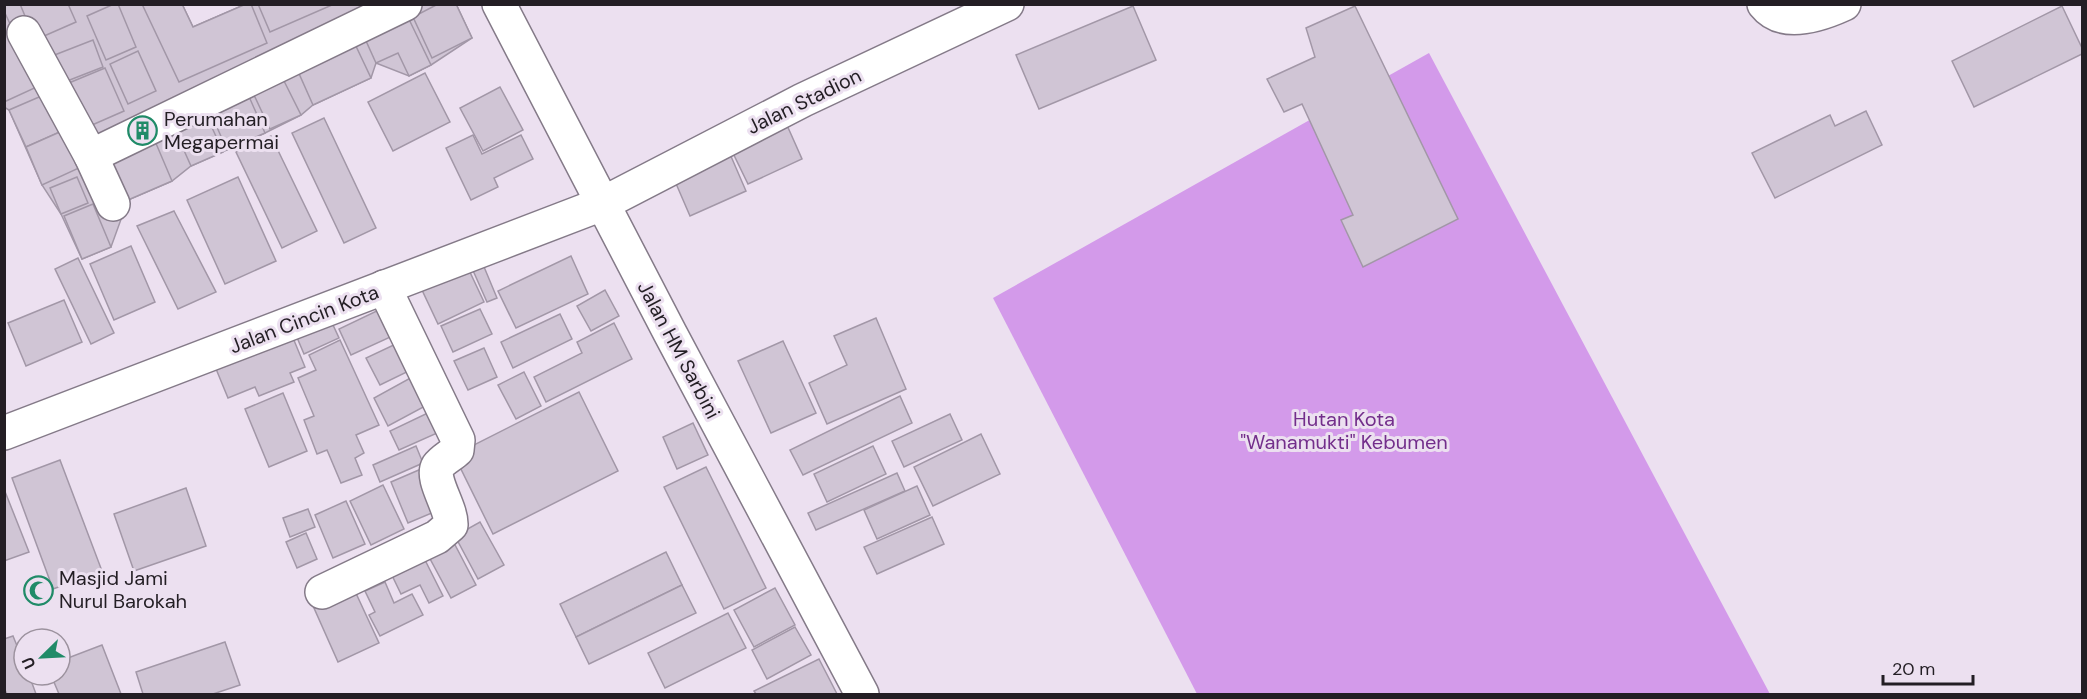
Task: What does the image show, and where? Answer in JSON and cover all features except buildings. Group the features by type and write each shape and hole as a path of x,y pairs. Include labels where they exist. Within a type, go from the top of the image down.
{"street":[{"path":"91,156 405,4"},
{"name":"Jalan HM Sarbini","path":"499,4 862,694"},
{"name":"Jalan Stadion","path":"603,204 803,100 1007,4"},
{"path":"1764,4 1770,12 1788,18 1826,13 1844,4"},
{"path":"24,33 91,156 112,204"},
{"name":"Jalan Cincin Kota","path":"4,433 603,204"},
{"path":"322,592 436,537 451,525 436,472 438,466 457,450 458,440 384,287"}],"green space":[{"name":"Hutan Kota \"Wanamukti\" Kebumen","path":"1429,53 1770,694 1197,694 993,298"}],"place":[{"name":"Perumahan Megapermai","path":"143,131"},
{"name":"Masjid Jami Nurul Barokah","path":"38,590"}]}
